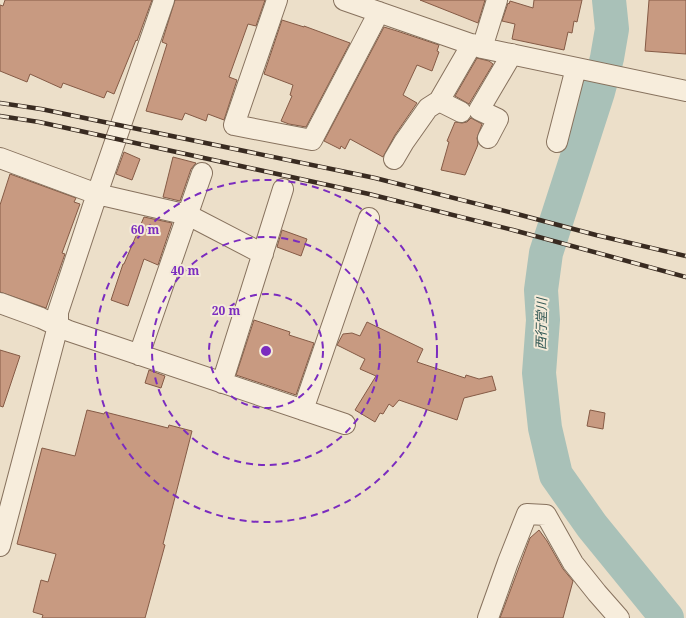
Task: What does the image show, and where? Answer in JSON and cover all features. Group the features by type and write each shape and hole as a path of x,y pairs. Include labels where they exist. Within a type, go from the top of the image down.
{"street":[{"path":"0,546 58,326 58,312 164,0"},
{"path":"277,0 234,125 312,140 379,12"},
{"path":"344,0 477,46 629,80 686,91"},
{"path":"394,160 404,142 428,108 439,102 477,46 497,0"},
{"path":"488,138 498,119 479,110 512,54"},
{"path":"557,142 581,69"},
{"path":"439,102 461,112"},
{"path":"0,158 97,194 188,215 263,254"},
{"path":"138,355 202,174"},
{"path":"222,383 283,189"},
{"path":"303,410 369,218"},
{"path":"0,303 138,355 345,424"},
{"path":"488,618 527,514 546,515 573,563 619,618"}],"building":[{"path":"5,0 152,0 137,41 136,40 114,94 107,91 104,98 63,83 61,88 30,74 27,82 0,71 0,5 3,6"},
{"path":"175,0 265,0 256,26 248,24 229,77 237,80 224,120 208,114 206,121 185,113 182,120 146,111 167,44 162,42"},
{"path":"420,0 485,0 478,23"},
{"path":"534,0 582,0 577,22 574,21 572,33 568,32 564,50 512,39 515,24 502,21 508,3 509,4 510,1 533,8"},
{"path":"649,0 686,0 686,54 645,51"},
{"path":"282,20 304,26 350,43 306,127 281,121 292,96 290,95 293,85 264,74"},
{"path":"384,27 439,45 437,51 439,52 432,71 417,65 403,95 417,103 395,135 383,157 350,139 345,149 341,146 340,149 324,141"},
{"path":"477,58 489,61 493,64 469,104 455,96"},
{"path":"471,118 482,124 477,138 477,147 465,175 441,170 449,142 447,141 455,122 467,122"},
{"path":"124,152 140,159 132,180 116,174"},
{"path":"173,157 196,163 191,169 180,201 163,197"},
{"path":"10,174 76,198 74,202 80,204 62,253 65,254 46,308 0,292 0,205"},
{"path":"144,217 172,223 158,265 144,259 128,306 111,300 123,264"},
{"path":"282,230 307,239 301,256 277,247"},
{"path":"254,320 290,332 289,335 314,343 296,395 236,375"},
{"path":"367,322 423,349 417,362 465,378 466,375 479,379 492,376 496,390 464,398 457,420 399,400 393,407 389,404 383,414 380,413 375,422 355,410 376,376 360,369 365,359 337,345 343,334 352,333 360,336"},
{"path":"0,350 20,356 3,407 0,406"},
{"path":"149,370 165,376 161,388 145,383"},
{"path":"87,410 104,414 105,412 168,428 169,425 192,431 163,544 165,545 145,618 42,618 43,615 33,612 41,580 48,582 56,554 17,544 42,448 75,456"},
{"path":"590,410 605,413 603,429 587,426"},
{"path":"539,530 563,569 573,581 563,618 500,618 530,538"}],"waterway":[{"name":"西行堂川","path":"609,0 612,29 607,58 598,92 546,253 541,290 543,320 539,373 545,428 556,475 592,526 667,618"}],"railway":[{"path":"0,103 41,109 375,178 596,235 686,256"},
{"path":"0,116 39,122 369,194 513,230 686,277"}]}
